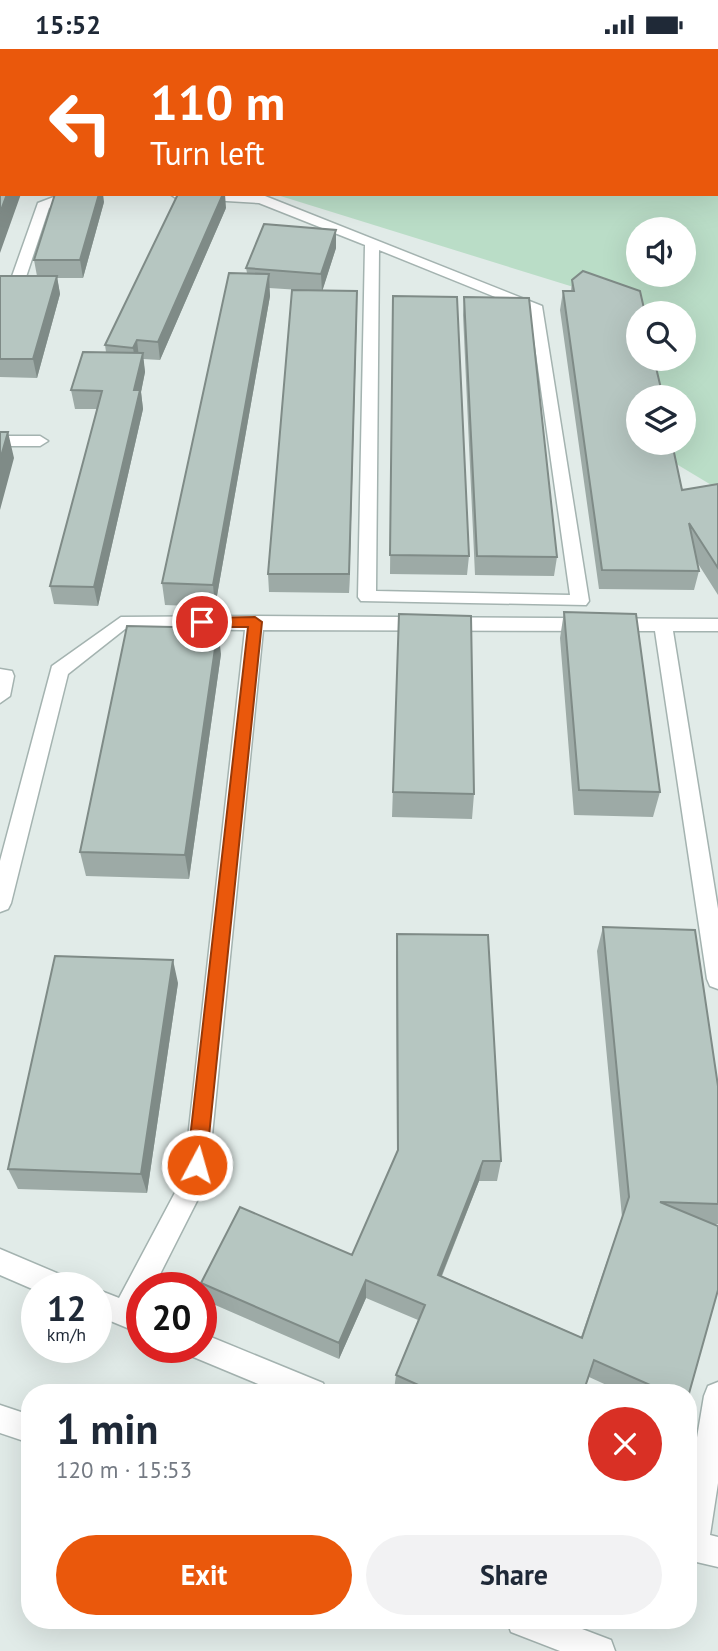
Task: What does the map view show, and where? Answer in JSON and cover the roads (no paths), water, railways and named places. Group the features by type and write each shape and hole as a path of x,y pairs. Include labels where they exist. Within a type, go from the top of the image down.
{"street":[{"path":"0,286 16,286 43,206 59,199 83,196"},
{"path":"210,196 260,199 372,243 537,309 580,601 367,597 372,243"},
{"path":"0,441 40,441"},
{"path":"153,1272 189,1191 197,1165 255,622"},
{"path":"0,903 59,671 121,623 718,625"},
{"path":"663,625 718,979"},
{"path":"0,675 5,675 0,696"},
{"path":"0,1262 24,1272"},
{"path":"217,1353 292,1384"},
{"path":"699,1548 718,1396"},
{"path":"0,1419 21,1426"},
{"path":"543,1629 600,1651"}]}
